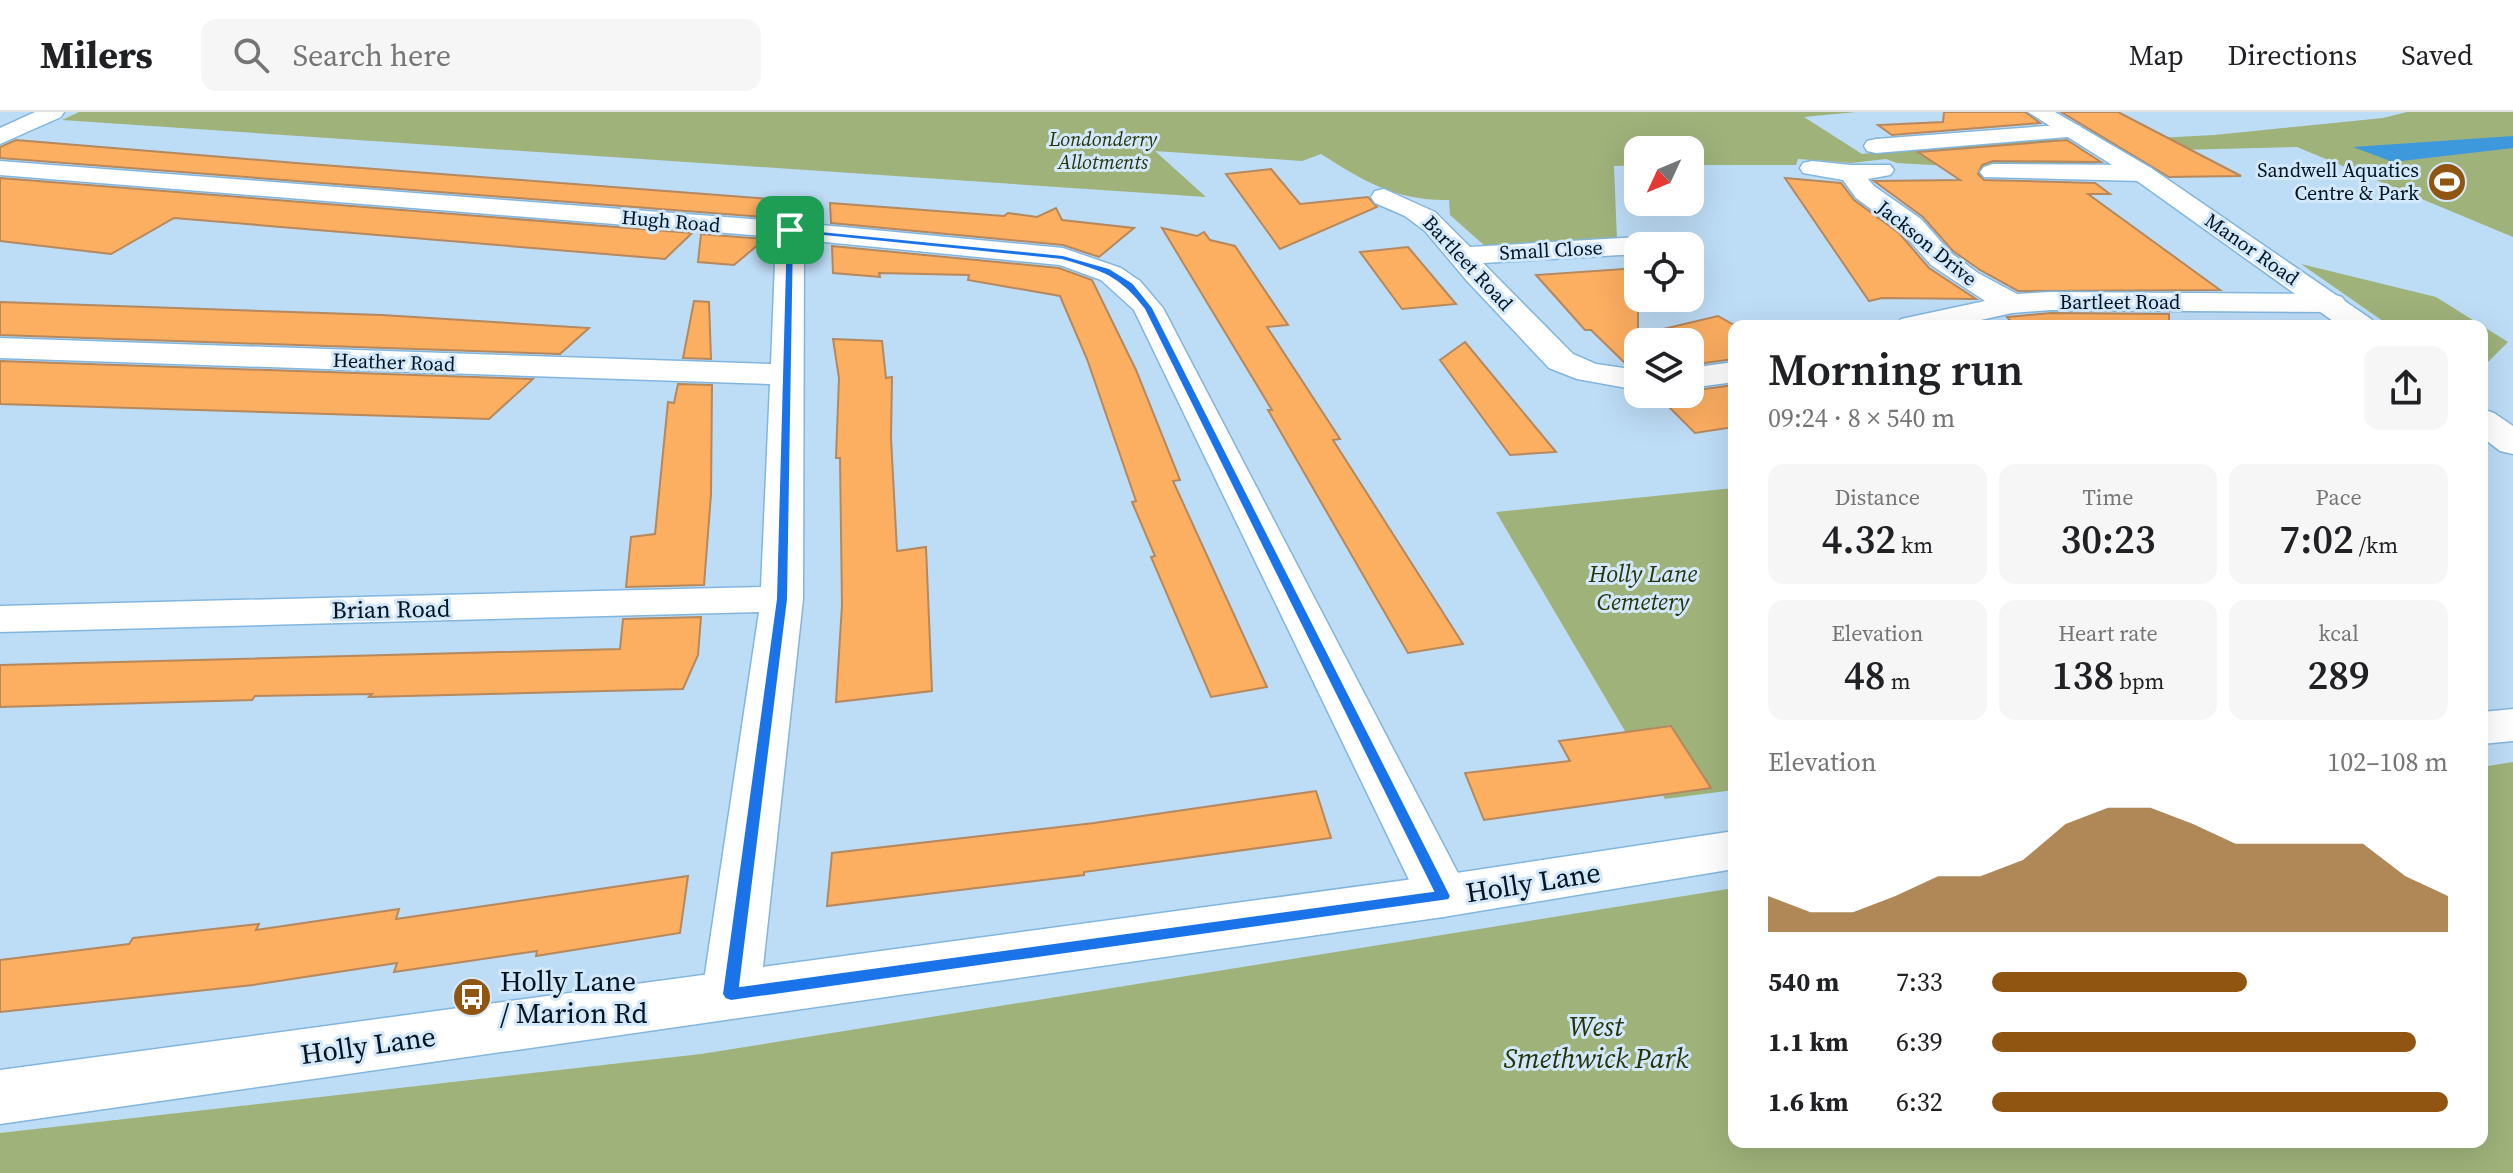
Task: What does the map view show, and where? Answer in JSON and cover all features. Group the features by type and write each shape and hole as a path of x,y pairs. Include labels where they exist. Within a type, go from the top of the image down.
{"street":[{"path":"0,137 53,112"},
{"name":"Manor Road","path":"2039,112 2142,173 2352,320"},
{"name":"Jackson Drive","path":"1812,168 1851,173 1880,158 2072,131"},
{"name":"Hugh Road","path":"0,168 790,230 1063,257 1106,269 1130,284 1148,308 1443,896"},
{"path":"1993,172 2142,173"},
{"name":"Jackson Drive","path":"1851,173 1865,192 1911,225 1941,259 1968,279 2012,304"},
{"name":"Bartleet Road","path":"1384,197 1431,209 1437,225 1546,350 1563,362 1591,374 1624,378"},
{"path":"731,994 782,599 790,230"},
{"name":"Small Close","path":"1463,256 1624,241"},
{"name":"Bartleet Road","path":"1946,320 2012,304 2051,301 2331,303"},
{"name":"Heather Road","path":"0,348 788,375"},
{"path":"1704,376 1728,373"},
{"path":"2488,424 2513,443"},
{"name":"Brian Road","path":"0,619 782,599"},
{"path":"2488,727 2513,725"},
{"name":"Holly Lane","path":"0,1097 1443,896 1728,851"}],"green space":[{"name":"Londonderry Allotments","path":"79,112 1856,112 1804,117 1862,154 2050,134 2101,167 2003,169 1897,163 1886,159 1851,163 1798,159 1796,165 1704,165 1704,136 1624,136 1624,166 1614,166 1617,240 1486,247 1450,215 1449,200 1413,197 1381,188 1321,154 1302,161 1155,151 1206,197 62,120"},
{"name":"Sandwell Aquatics Centre & Park","path":"2407,112 2513,112 2513,237 2297,147 2137,151 2119,140 2214,135 2383,118"},
{"path":"2301,264 2436,297 2473,320 2381,320"},
{"path":"2488,330 2508,342 2488,362"},
{"name":"Holly Lane Cemetery","path":"1728,489 1728,791 1665,799 1496,512"},
{"name":"West Smethwick Park","path":"2513,762 2513,1173 0,1173 0,1133 701,1054 1728,889 1728,1148 2488,1148 2488,766"}],"water":[{"path":"2513,136 2513,148 2393,162 2353,147"}],"building":[{"path":"1944,112 2025,112 2040,123 1892,135 1878,125 1943,122"},
{"path":"2061,112 2118,112 2241,176 2169,177"},
{"path":"16,140 810,202 789,219 0,158 0,147"},
{"path":"2067,140 2101,162 1993,161 1982,165 1978,174 1984,180 2095,183 2110,194 2088,194 2220,290 2018,291 1953,251 1923,217 1874,181 1960,180 1918,152"},
{"path":"1271,169 1300,204 1368,197 1377,207 1280,249 1226,174"},
{"path":"0,178 692,233 665,259 174,218 111,254 0,241"},
{"path":"1785,178 1841,183 1854,200 1899,233 1929,268 1976,299 1882,298 1869,301"},
{"path":"830,203 1037,217 1056,208 1062,220 1134,228 1099,257 1063,245 831,223"},
{"path":"1162,228 1197,236 1204,232 1210,240 1235,246 1288,325 1267,327 1340,439 1333,440 1463,644 1408,653 1268,410 1272,410"},
{"path":"701,234 765,239 734,265 698,262"},
{"path":"832,246 1059,268 1092,280 1136,370 1180,480 1173,481 1267,687 1211,697 1151,557 1155,556 1132,502 1136,501 1087,359 1060,296 968,280 969,275 879,273 880,277 833,273"},
{"path":"1408,247 1456,304 1402,309 1360,252"},
{"path":"1624,269 1624,312 1638,312 1638,328 1624,328 1624,362 1591,330 1585,330 1536,275"},
{"path":"694,301 709,302 711,359 683,358"},
{"path":"0,302 382,315 589,328 560,354 0,335"},
{"path":"2051,313 2169,314 2169,320 2010,320 2007,317"},
{"path":"1718,316 1728,322 1728,360 1704,363 1704,328 1667,328"},
{"path":"833,339 882,341 886,378 892,377 891,438 897,551 926,547 932,691 836,702 842,605 840,458 836,458 839,378"},
{"path":"1465,342 1556,452 1510,455 1440,360"},
{"path":"0,361 533,379 489,419 0,404"},
{"path":"678,384 712,385 711,494 704,585 626,587 631,537 655,534 668,402 674,403"},
{"path":"1728,386 1728,428 1695,433 1670,408 1704,408 1704,389"},
{"path":"701,617 698,655 683,689 369,697 372,694 255,696 252,700 0,707 0,665 620,649 623,619"},
{"path":"1671,726 1711,788 1484,820 1465,773 1570,761 1559,741"},
{"path":"1316,791 1331,838 1084,872 1084,875 827,906 832,853 1094,823"},
{"path":"688,876 680,933 536,956 537,951 394,972 397,963 253,985 0,1012 0,960 129,944 133,938 259,924 256,930 399,909 396,919"}],"place":[{"name":"Sandwell Aquatics Centre & Park","path":"2447,182"},
{"name":"Holly Lane / Marion Rd","path":"472,997"}],"route":[{"path":"790,230 1063,257 1106,269 1130,284 1148,308 1443,896 731,994 782,599 790,230"}]}
